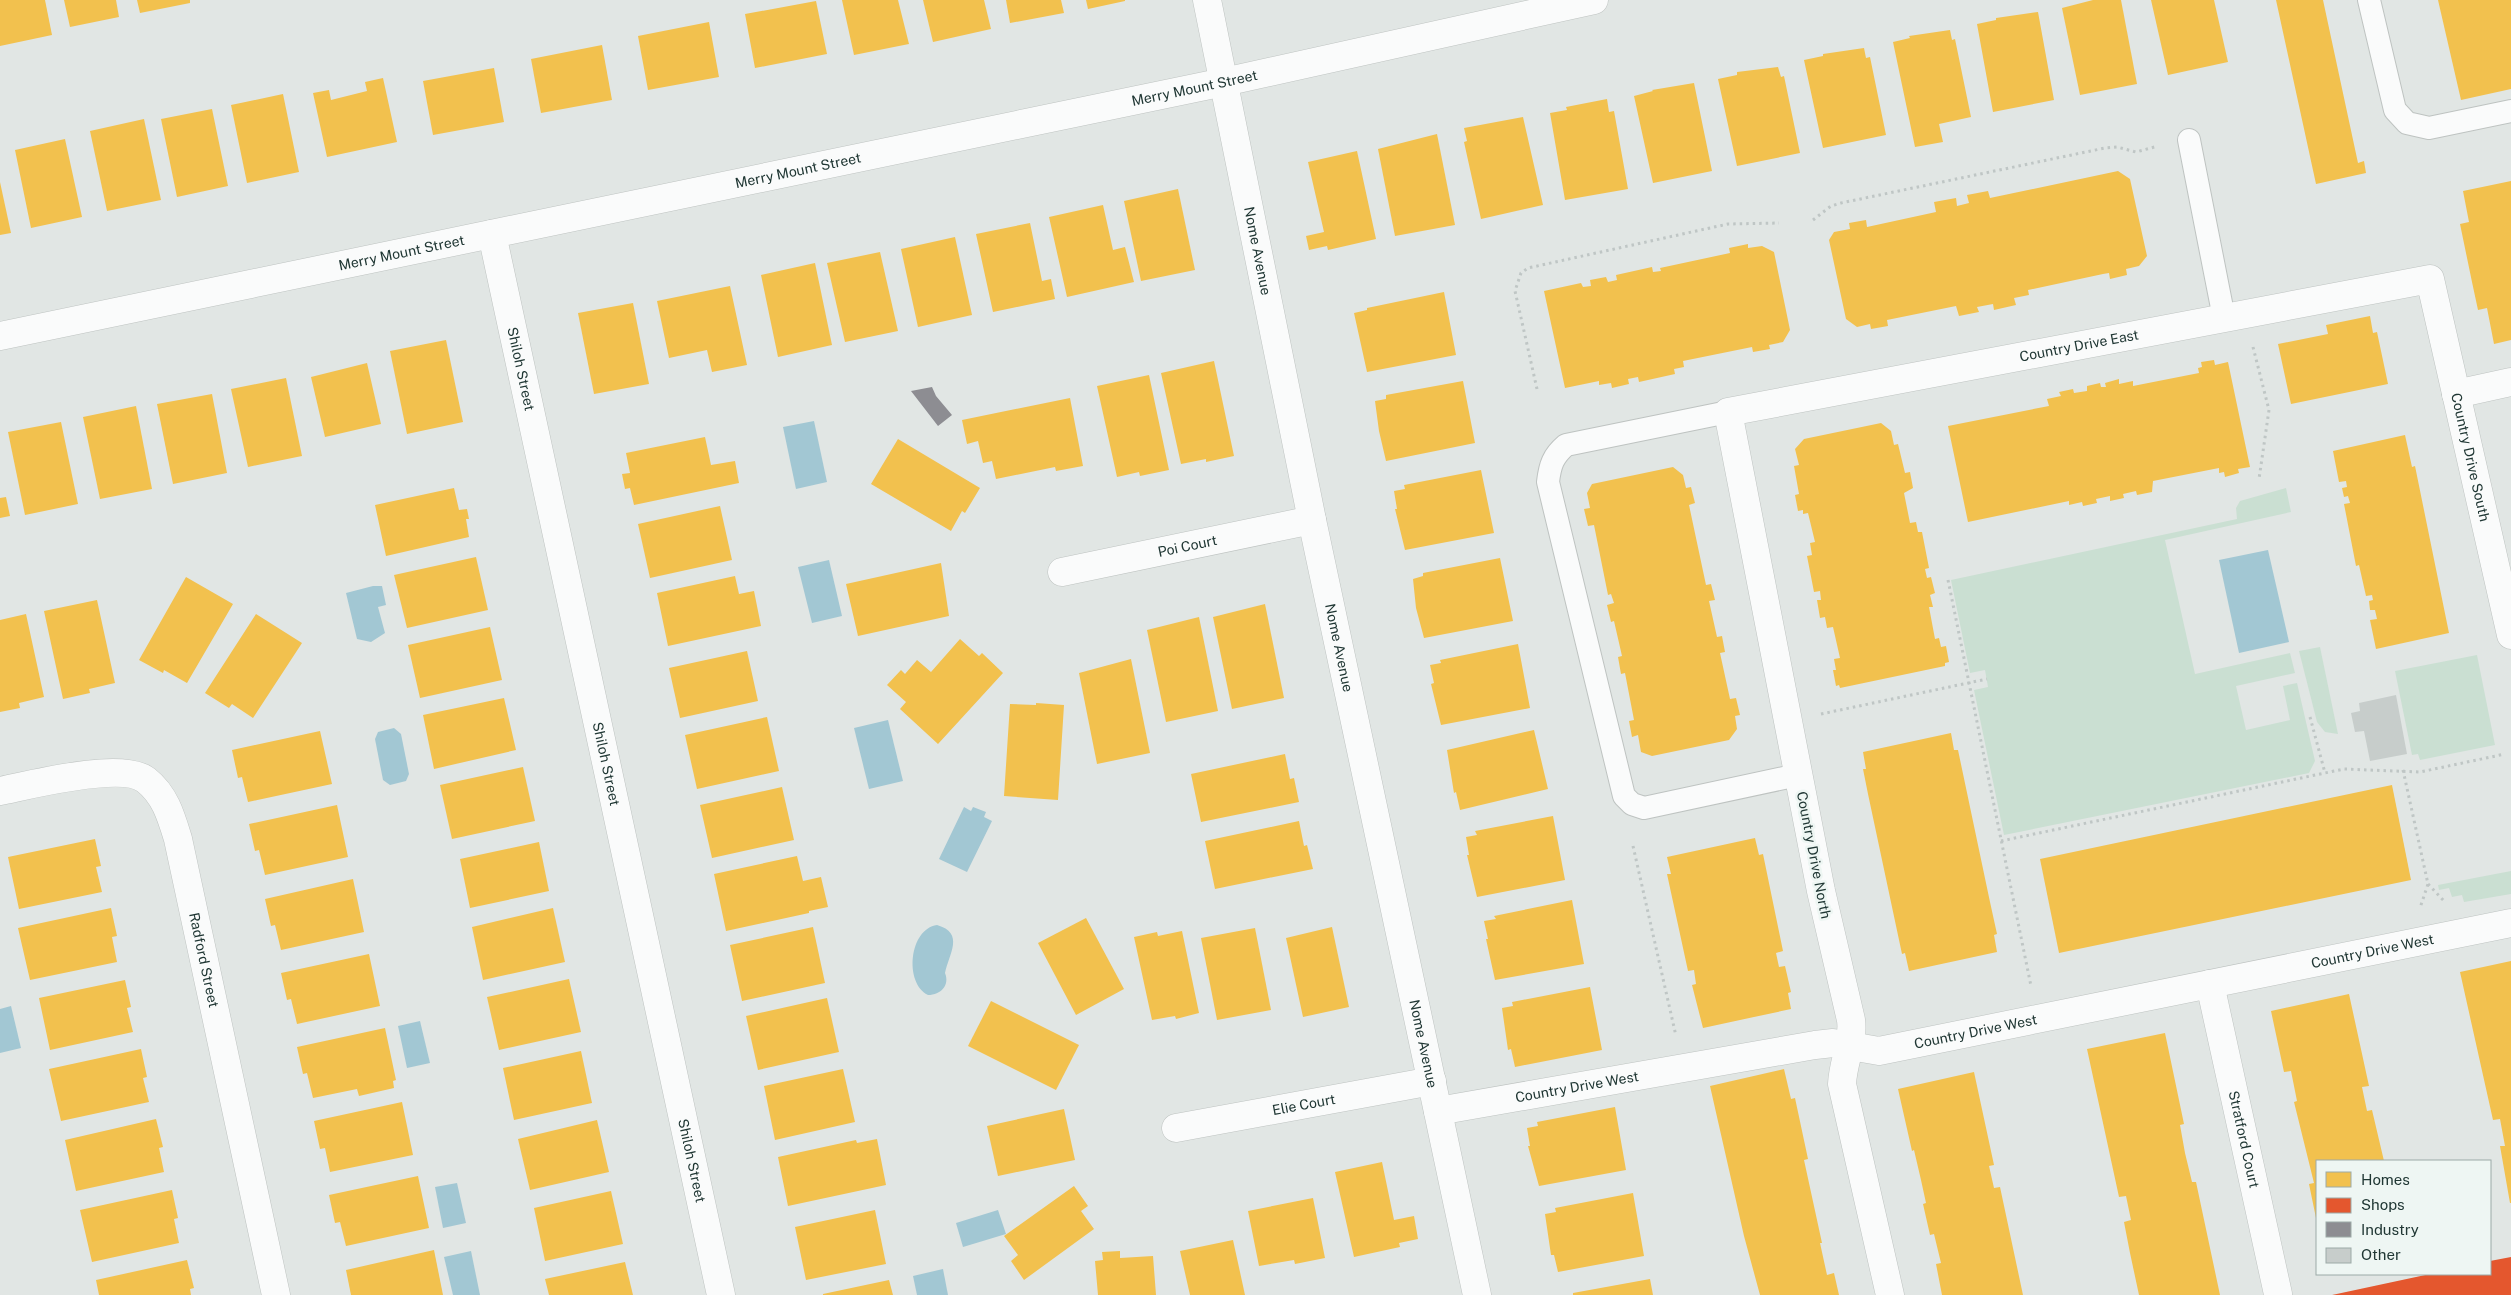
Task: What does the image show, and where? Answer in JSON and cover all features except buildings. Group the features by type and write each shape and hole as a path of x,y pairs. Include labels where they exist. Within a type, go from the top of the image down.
{"street":[{"name":"Nome Avenue","path":"1207,0 1312,520 1477,1295"},
{"name":"Merry Mount Street","path":"0,336 1224,82 1594,0"},
{"name":"Shiloh Street","path":"492,234 721,1295"},
{"name":"Country Drive East","path":"1728,412 2430,279"},
{"name":"Country Drive South","path":"2430,279 2511,635"},
{"path":"2456,394 2511,382"},
{"name":"Country Drive North","path":"1728,412 1821,891 1851,1020 1852,1033 1844,1065 1842,1084 1890,1295"},
{"name":"Poi Court","path":"1062,572 1312,520"},
{"name":"Radford Street","path":"0,791 69,777 111,771 145,778 168,806 178,838 276,1295"},
{"name":"Country Drive West","path":"1438,1111 1815,1045 1833,1043 1880,1051 2511,923"},
{"name":"Stratford Court","path":"2210,984 2278,1294"},
{"name":"Elie Court","path":"1176,1128 1432,1081"}],"lane":[{"path":"2369,0 2395,110 2407,123 2429,128 2511,111"},
{"path":"2189,140 2224,318"},
{"path":"1728,412 1566,445 1557,452 1551,463 1548,482 1624,796 1632,804 1644,808 1798,775"}],"path":[{"path":"1812,220 1831,206 1841,203 2105,148 2128,149 2136,152 2166,144"},
{"path":"1537,389 1516,291 1521,273 1528,268 1728,224 1779,223"},
{"path":"2252,342 2268,410 2259,479"},
{"path":"1948,580 2037,1019"},
{"path":"1816,715 1987,679"},
{"path":"2310,717 2324,773"},
{"path":"2001,841 2344,769 2420,772 2505,754"},
{"path":"2403,770 2428,884 2419,912"},
{"path":"1633,846 1678,1044"},
{"path":"2428,884 2448,904"}],"green space":[{"path":"2286,488 2291,512 2165,540 2195,674 2290,653 2295,673 2236,686 2246,730 2290,720 2283,686 2297,683 2315,761 2309,773 2004,835 1974,690 1988,687 1985,670 1970,673 1951,580 2237,519 2236,508 2240,501"},
{"path":"2320,647 2338,734 2325,732 2317,722 2299,651"},
{"path":"2477,655 2495,745 2420,760 2418,754 2412,755 2395,671"},
{"path":"2511,871 2511,894 2464,902 2462,895 2452,897 2449,888 2439,890 2438,885"}],"water":[{"path":"814,421 827,482 796,489 783,427"},
{"path":"2268,550 2289,642 2239,653 2219,560"},
{"path":"829,560 842,616 812,623 798,567"},
{"path":"373,586 382,586 386,605 378,607 385,633 371,642 357,639 346,593"},
{"path":"888,720 903,781 869,789 854,728"},
{"path":"394,728 401,734 409,774 406,781 390,785 383,780 375,739 378,732"},
{"path":"964,807 971,811 973,807 986,812 984,817 992,821 967,872 939,859"},
{"path":"937,925 951,933 953,945 945,973 945,985 937,993 928,995 920,989 915,980 913,957 920,936 928,929"},
{"path":"11,1006 21,1048 0,1053 0,1009"},
{"path":"420,1021 430,1063 407,1068 398,1026"},
{"path":"457,1183 466,1223 443,1228 435,1187"},
{"path":"998,1210 1006,1234 963,1247 956,1223"},
{"path":"471,1251 480,1295 453,1295 444,1257"},
{"path":"943,1269 948,1295 917,1295 913,1276"}]}
